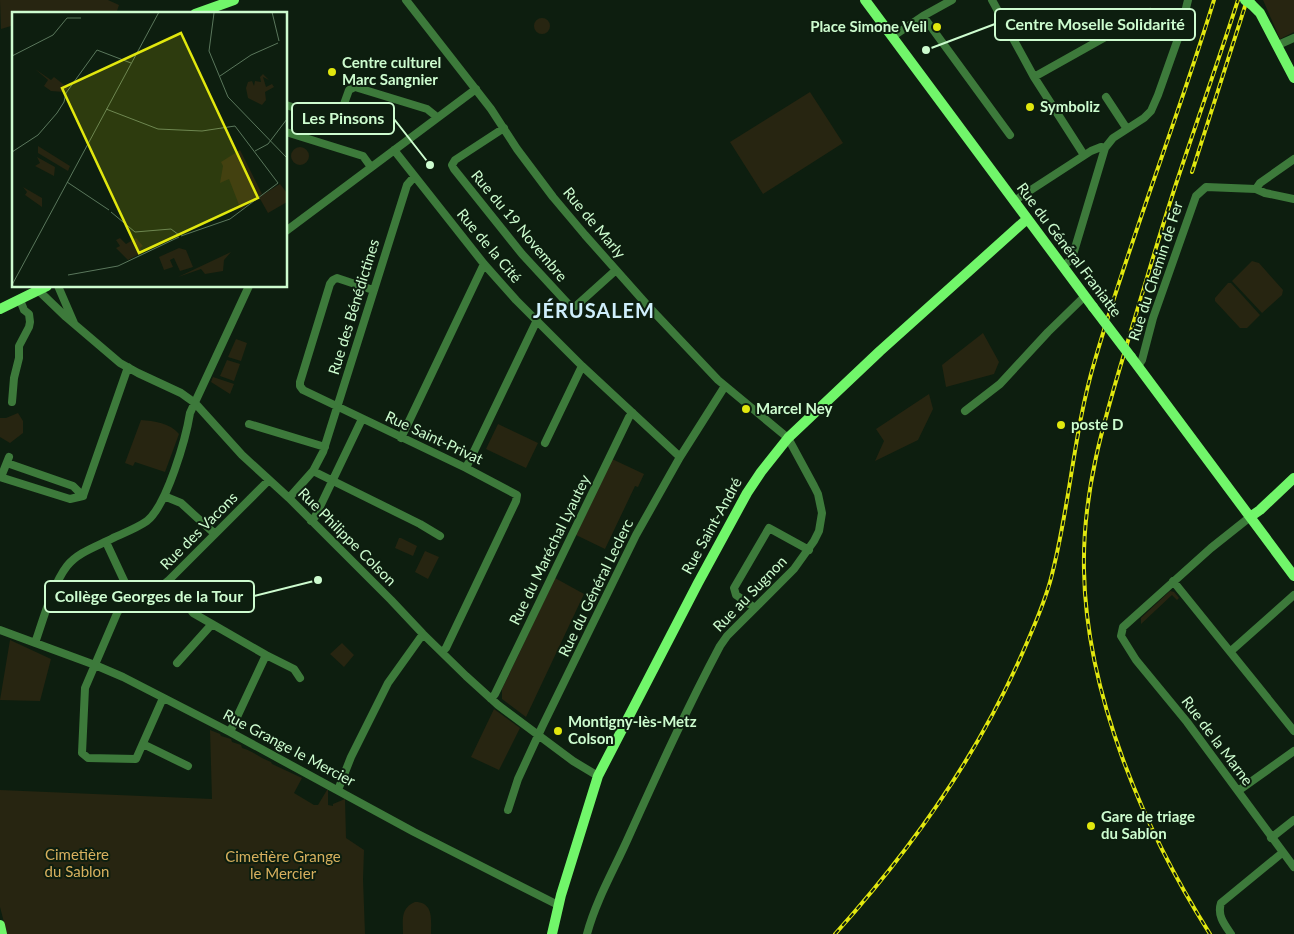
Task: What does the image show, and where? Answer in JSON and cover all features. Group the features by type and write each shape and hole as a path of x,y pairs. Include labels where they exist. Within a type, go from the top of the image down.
{"street":[{"path":"201,12 234,0"},
{"name":"Rue de Marly","path":"406,0 476,89 553,197 616,270 725,386 788,438"},
{"name":"Rue du Général Franiatte","path":"864,0 1294,576"},
{"path":"892,37 923,16 952,0"},
{"path":"992,0 1034,77 1084,155"},
{"path":"1063,268 1072,258 1105,148 1113,138 1147,116 1158,95 1180,33 1188,0"},
{"path":"1248,2 1260,13 1294,78"},
{"path":"1034,77 1150,12"},
{"path":"923,16 1010,135"},
{"path":"1278,45 1294,38"},
{"path":"288,106 330,119 336,119 340,115 349,90 356,87 422,107 431,111 437,117"},
{"path":"288,229 476,89"},
{"path":"1106,97 1127,129"},
{"name":"Rue du 19 Novembre","path":"504,128 455,160 452,165 454,169 522,254 570,306 576,306 616,270"},
{"path":"288,133 363,156 371,167"},
{"path":"1014,201 1084,155 1097,148 1105,148"},
{"name":"Rue de la Cité","path":"394,150 484,264 582,366 680,457"},
{"path":"1256,189 1260,184 1294,160"},
{"name":"Rue des Bénédictines","path":"289,498 313,472 325,447 407,185 414,176"},
{"name":"Rue du Chemin de Fer","path":"1138,366 1142,360 1154,318 1196,196 1206,187 1256,189 1265,193 1294,198"},
{"name":"Rue Saint-André","path":"552,934 558,905 598,776 747,493 788,438 880,351 1027,219"},
{"path":"401,438 484,264"},
{"name":"Rue Saint-Privat","path":"373,290 337,278 333,280 330,284 300,386 303,390 466,468 517,495 516,501 449,642 442,652"},
{"path":"0,309 43,288"},
{"name":"Rue Philippe Colson","path":"43,288 66,317 103,349 128,367 181,392 195,403 242,455 289,498 442,652 492,698 538,735 573,761 598,776"},
{"name":"Rue Philippe Colson","path":"59,288 74,323"},
{"path":"35,643 59,581 68,565 80,554 146,522 155,512 164,496 189,427 190,415 248,288"},
{"path":"965,411 1000,384 1048,332 1085,296"},
{"path":"12,402 19,346 30,322 20,300"},
{"path":"466,468 537,320"},
{"path":"545,443 582,366"},
{"path":"83,496 128,367"},
{"name":"Rue du Général Leclerc","path":"508,810 518,779 538,735 636,535 680,457 725,386"},
{"name":"Rue du Maréchal Lyautey","path":"492,698 504,677 629,417 633,413"},
{"path":"312,521 362,419"},
{"path":"249,424 325,447"},
{"name":"Rue au Sugnon","path":"587,934 594,912 649,789 723,641 794,569 819,531 822,520 820,503 814,486 788,438"},
{"path":"8,460 73,486 83,496 70,499 1,477 8,460"},
{"path":"313,472 420,524 440,536"},
{"path":"1294,478 1260,510 1211,548 1173,581 1294,731"},
{"name":"Rue des Vacons","path":"143,744 136,760 88,758 82,753 86,688 118,611 157,590 169,580 269,480"},
{"path":"164,496 181,503 215,534"},
{"path":"755,608 736,595 734,591 769,528 808,550"},
{"path":"106,542 134,602"},
{"path":"169,580 193,613 294,669 300,678"},
{"name":"Rue de la Marne","path":"1173,581 1127,624 1121,632 1122,640 1187,722 1294,867"},
{"path":"1231,651 1294,595"},
{"path":"177,663 212,624"},
{"name":"Rue Grange le Mercier","path":"0,630 95,665 163,698 230,732 414,832 558,905"},
{"path":"338,790 351,757 388,683 423,634"},
{"path":"230,732 266,655"},
{"path":"163,698 143,744 188,766"},
{"path":"1238,791 1294,751"},
{"path":"1271,838 1294,820"},
{"path":"1230,934 1220,916 1221,903 1282,853"},
{"path":"0,925 2,934"}],"green space":[{"path":"0,0 108,0 119,5 117,12 12,12 12,26 1,29"},
{"path":"1263,0 1294,0 1294,32 1280,39"},
{"path":"542,18 550,26 542,34 534,26"},
{"path":"810,92 843,143 763,194 730,142"},
{"path":"300,147 306,150 309,156 306,162 300,165 294,162 291,156 294,150"},
{"path":"1252,261 1259,263 1283,290 1282,295 1262,313 1232,281"},
{"path":"1228,283 1231,283 1260,315 1247,328 1240,328 1215,301 1215,298"},
{"path":"983,333 999,362 994,374 946,387 942,365"},
{"path":"236,339 247,343 241,361 228,357"},
{"path":"227,360 240,364 234,381 220,376"},
{"path":"213,377 234,384 230,394 211,382"},
{"path":"929,394 933,409 918,440 875,461 884,441 876,429"},
{"path":"18,413 23,421 23,433 10,443 0,437 0,418 6,418"},
{"path":"141,420 166,425 179,434 165,472 135,462 133,466 125,463"},
{"path":"498,424 538,443 526,468 486,449"},
{"path":"612,459 644,474 638,487 635,486 605,549 576,535"},
{"path":"399,538 417,546 413,556 395,548"},
{"path":"425,551 439,557 428,579 415,572"},
{"path":"555,578 584,594 526,717 502,699 502,689"},
{"path":"1170,591 1174,592 1179,598 1177,600 1172,595 1141,624 1141,618"},
{"path":"10,640 51,659 40,701 0,700"},
{"path":"342,643 354,655 344,667 330,654"},
{"path":"494,709 520,728 499,770 471,757"},
{"path":"210,730 231,739 232,742 241,745 242,748 302,778 294,793 314,805 318,805 327,790 328,805 333,806 333,804 345,799 346,838 364,850 365,934 7,934 0,907 0,790 212,799"},
{"path":"415,902 426,905 428,908 431,918 431,934 403,934 403,915 407,908"}],"railway":[{"path":"835,934 913,839 959,772 1000,700 1036,623 1057,554 1082,415 1095,360 1123,270 1214,0"},
{"path":"1210,934 1163,851 1123,760 1107,712 1095,665 1087,617 1084,570 1087,507 1106,415 1172,196 1238,0"},
{"path":"1192,172 1247,0"}],"place":[{"name":"Place Simone Veil","path":"937,27"},
{"name":"Centre Moselle Solidarité","path":"926,50"},
{"name":"Centre culturel Marc Sangnier","path":"332,72"},
{"name":"Symboliz","path":"1030,107"},
{"name":"Les Pinsons","path":"430,165"},
{"name":"Marcel Ney","path":"746,409"},
{"name":"poste D","path":"1061,425"},
{"name":"Collège Georges de la Tour","path":"318,580"},
{"name":"Montigny-lès-Metz Colson","path":"558,731"},
{"name":"Gare de triage du Sablon","path":"1091,826"}],"district":[{"name":"JÉRUSALEM","path":"594,311"}],"park label":[{"name":"Cimetière du Sablon","path":"77,864"},
{"name":"Cimetière Grange le Mercier","path":"283,866"}]}
